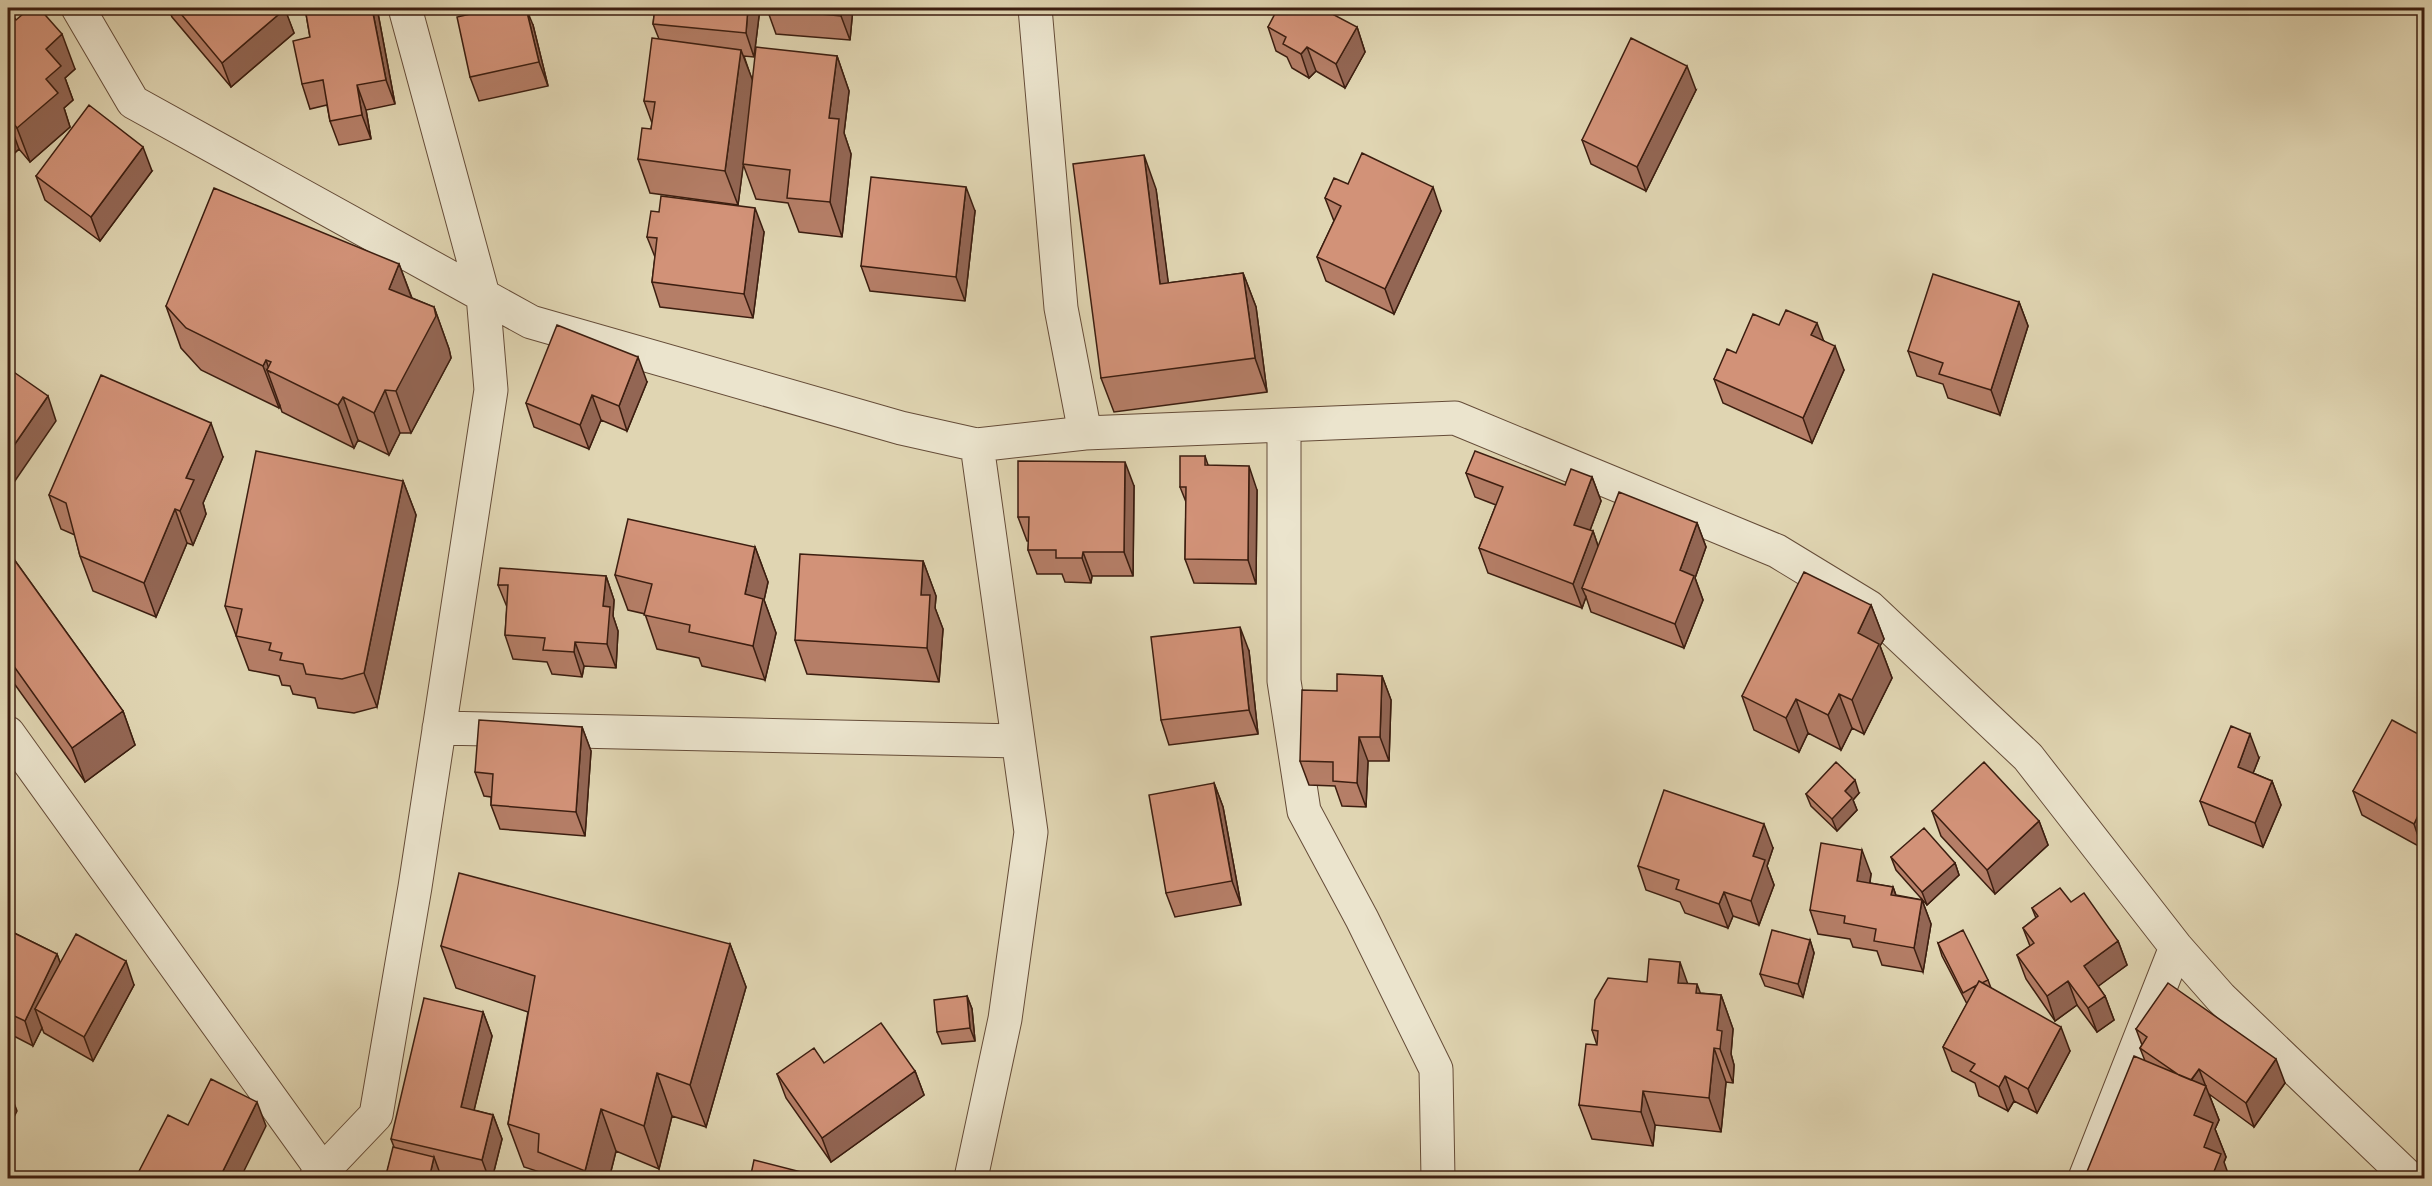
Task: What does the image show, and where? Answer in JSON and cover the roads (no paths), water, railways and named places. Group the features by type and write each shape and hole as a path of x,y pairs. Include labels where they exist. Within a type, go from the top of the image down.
{"street":[{"path":"78,8 133,102 531,322 901,428 977,445 1085,433 1455,417 1777,551 1869,607 2028,757 2176,947 2221,998 2409,1179"},
{"path":"8,733 322,1176 376,1115 491,390 483,295 405,8"},
{"path":"1035,8 1061,308 1085,433"},
{"path":"1284,426 1284,681 1304,811 1362,919 1436,1069 1438,1179"},
{"path":"971,1179 1005,1020 1031,832 977,445"},
{"path":"439,728 1018,741"},
{"path":"2085,1179 2176,947"}]}
